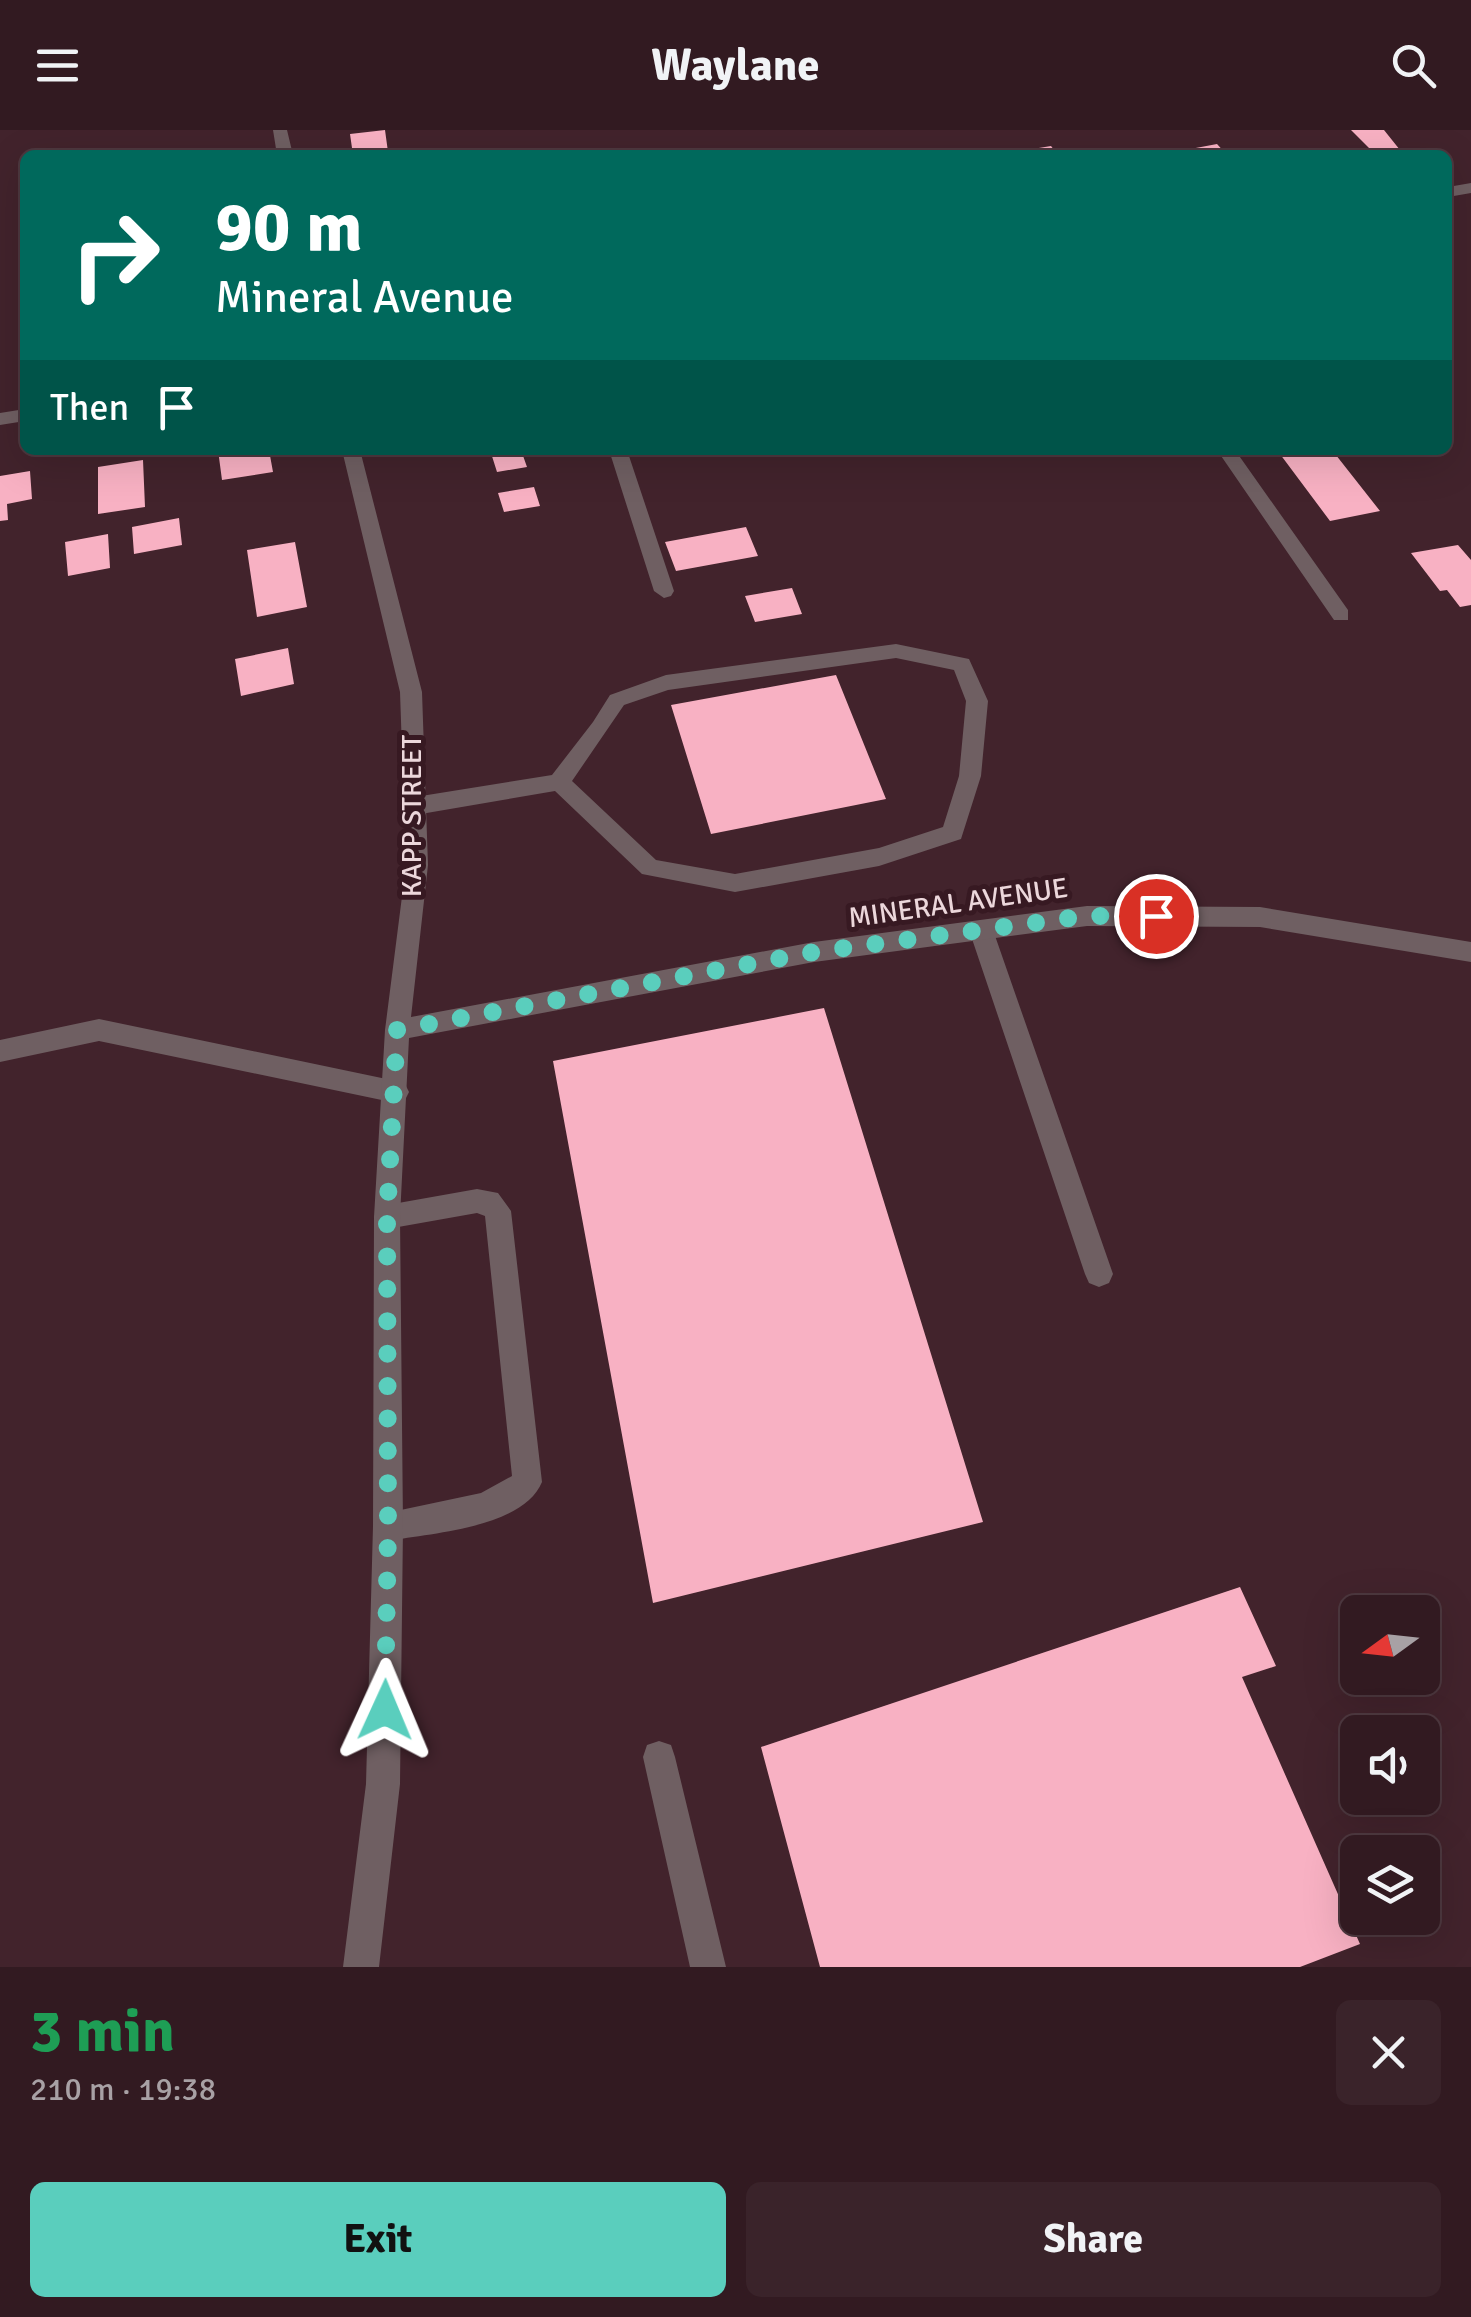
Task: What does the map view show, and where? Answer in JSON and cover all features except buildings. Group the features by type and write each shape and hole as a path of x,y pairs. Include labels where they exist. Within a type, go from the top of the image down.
{"street":[{"name":"KAPP STREET","path":"352,455 411,692 418,866 397,1030 387,1217 388,1526 383,1784 361,1967"},
{"path":"620,455 664,590"},
{"path":"1229,455 1341,615"},
{"path":"415,806 560,782 617,700 666,683 896,651 962,664 976,701 970,776 953,833 879,857 735,883 650,868 560,782"},
{"name":"MINERAL AVENUE","path":"397,1030 814,952 1086,916 1260,917 1471,952"},
{"path":"981,930 1099,1274"},
{"path":"0,1052 98,1030 396,1092"},
{"path":"387,1217 477,1201 490,1202 498,1212 527,1482 515,1496 498,1503 388,1526"},
{"path":"659,1758 708,1967"}],"route":[{"path":"385,1710 387,1217 397,1030 814,952 1086,916 1156,916"}]}
